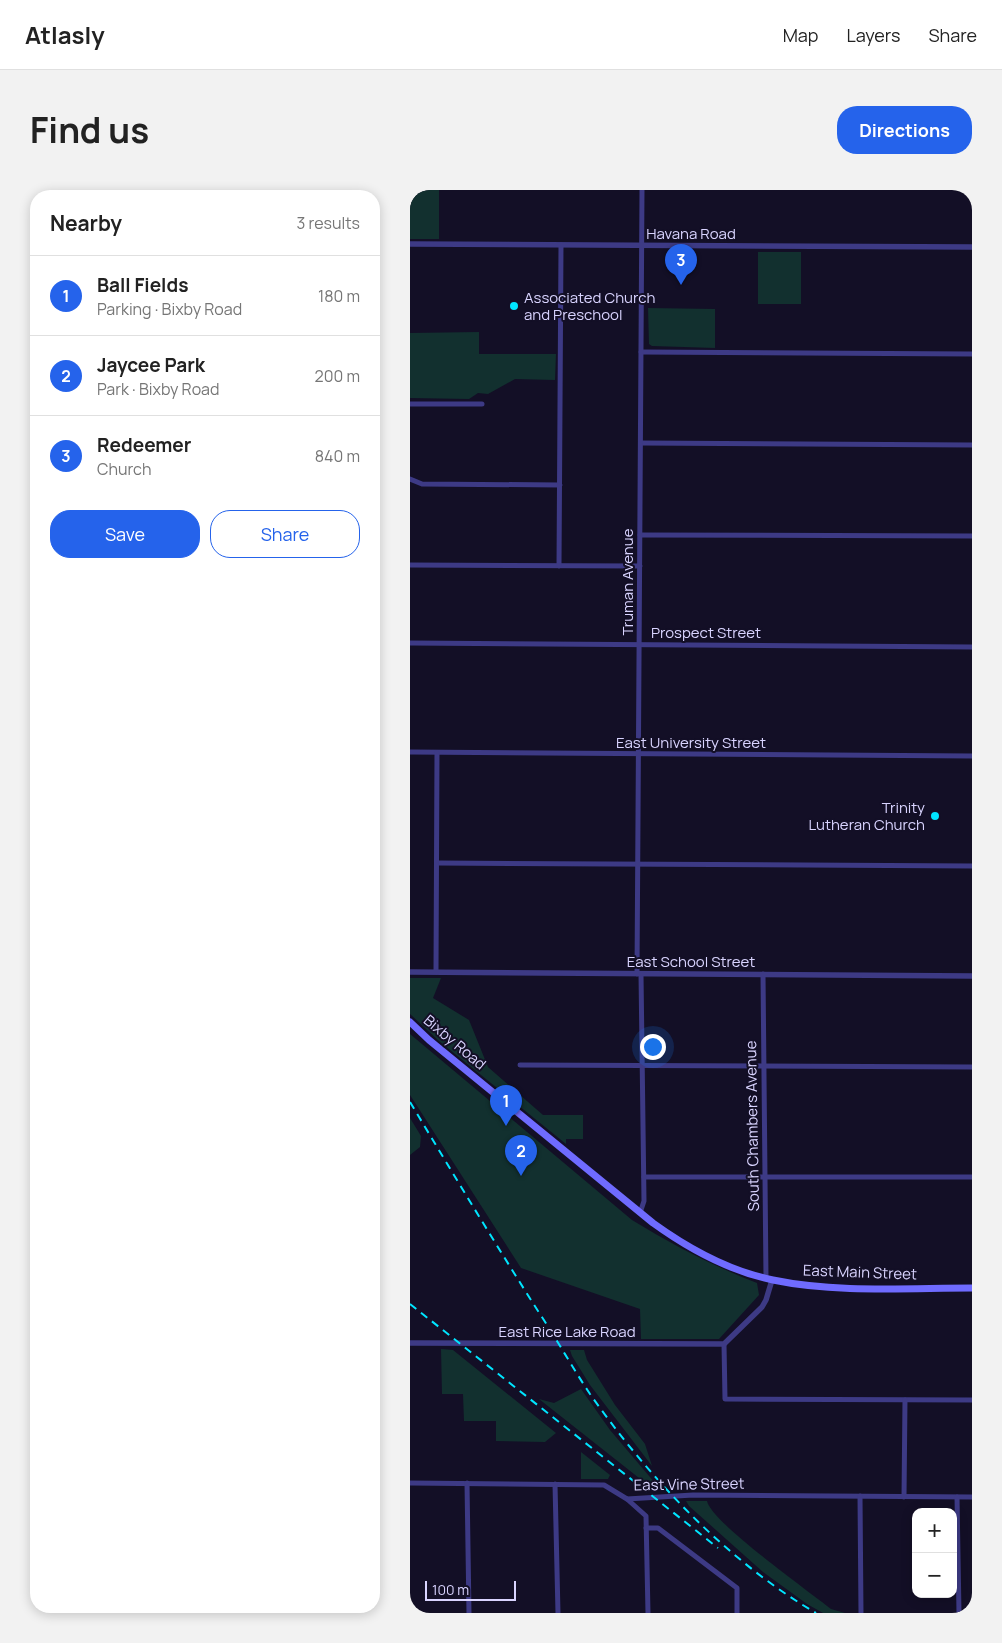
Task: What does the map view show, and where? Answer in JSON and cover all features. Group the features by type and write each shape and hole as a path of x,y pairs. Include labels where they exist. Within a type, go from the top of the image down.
{"main road":[{"name":"Bixby Road","path":"410,1022 574,1159"},
{"name":"East Main Street","path":"574,1159 679,1242 736,1269 794,1284 833,1288 972,1288"}],"street":[{"name":"Truman Avenue","path":"640,1213 644,1201 638,864 642,190"},
{"name":"Havana Road","path":"410,244 972,247"},
{"path":"559,566 561,245"},
{"path":"641,352 972,354"},
{"path":"410,404 482,404"},
{"path":"640,443 972,445"},
{"path":"410,478 422,484 560,485"},
{"path":"640,535 972,536"},
{"path":"410,565 640,566"},
{"name":"Prospect Street","path":"410,642 972,647"},
{"name":"East University Street","path":"410,752 972,756"},
{"path":"436,972 437,753"},
{"path":"437,862 972,866"},
{"name":"East School Street","path":"410,972 972,976"},
{"name":"South Chambers Avenue","path":"724,1344 762,1307 766,1300 769,1279 765,1176 763,974"},
{"path":"520,1065 972,1068"},
{"path":"644,1177 972,1177"},
{"name":"East Rice Lake Road","path":"410,1343 724,1344"},
{"path":"724,1344 725,1399 972,1400"},
{"path":"904,1497 905,1400"},
{"name":"East Vine Street","path":"410,1483 604,1485 627,1499 693,1495 972,1497"},
{"path":"467,1483 469,1613"},
{"path":"555,1484 558,1613"},
{"path":"860,1496 862,1613"},
{"path":"957,1497 958,1613"},
{"path":"627,1499 646,1516 648,1613"},
{"path":"646,1528 658,1528 737,1588 737,1613"}],"green space":[{"path":"410,190 439,190 439,239 410,239"},
{"path":"758,252 801,252 801,304 758,304"},
{"path":"648,308 715,309 715,348 652,346 649,344"},
{"path":"479,332 479,354 556,354 555,380 515,379 488,394 478,393 469,399 410,398 410,333"},
{"path":"410,978 441,978 433,998 469,1020 488,1067 543,1115 583,1115 583,1139 566,1139 566,1144 439,1041 410,1014"},
{"path":"410,1034 632,1220 693,1254 757,1283 759,1295 719,1339 641,1339 640,1309 521,1268 410,1095"},
{"path":"410,1118 421,1136 420,1147 410,1155"},
{"path":"441,1349 453,1350 556,1433 545,1442 496,1441 496,1421 464,1421 463,1394 442,1394"},
{"path":"570,1350 584,1350 587,1360 615,1405 645,1444 652,1466 590,1385"},
{"path":"581,1389 610,1430 655,1483 658,1487 657,1489 653,1489 539,1399 554,1403"},
{"path":"581,1452 610,1475 608,1479 581,1479"},
{"path":"686,1501 707,1501 713,1511 742,1540 831,1609 845,1613 823,1613 807,1604 763,1572 689,1506"}],"railway":[{"path":"410,1102 551,1332 590,1394 613,1425 664,1486 721,1543 751,1569 816,1613"},
{"path":"410,1304 718,1548"}],"place":[{"name":"Redeemer","path":"681,285"},
{"name":"Associated Church and Preschool","path":"514,306"},
{"name":"Trinity Lutheran Church","path":"935,816"},
{"name":"Ball Fields","path":"506,1126"},
{"name":"Jaycee Park","path":"521,1176"}]}
